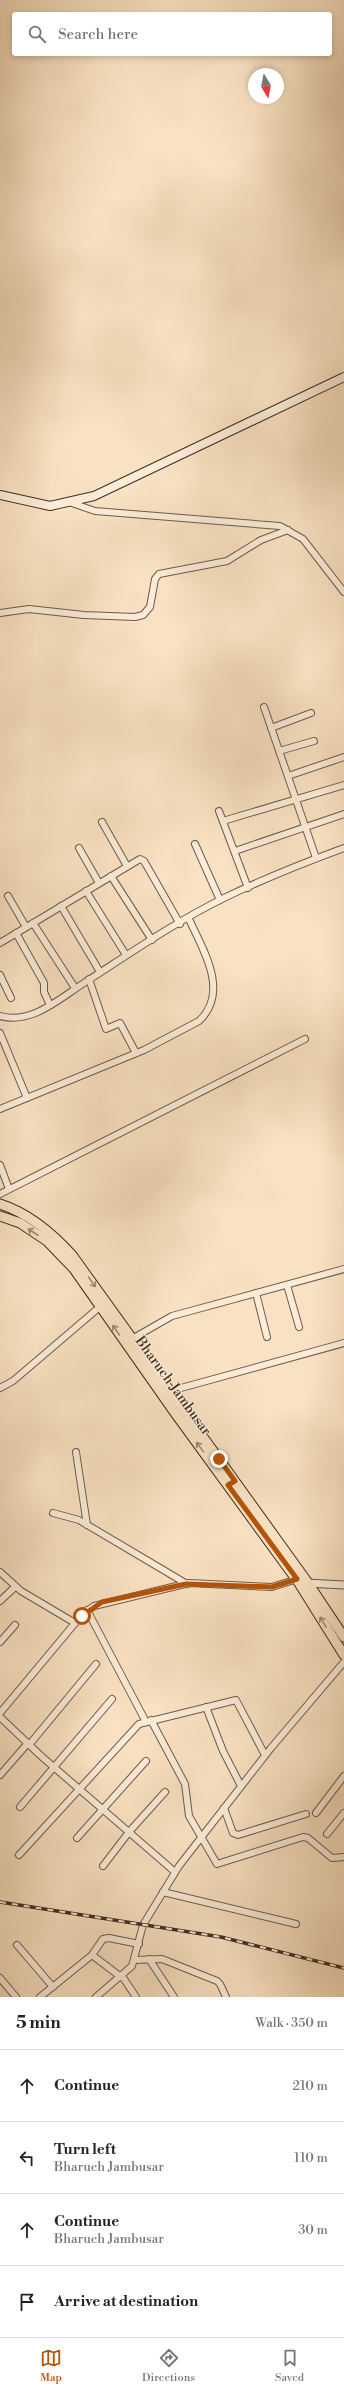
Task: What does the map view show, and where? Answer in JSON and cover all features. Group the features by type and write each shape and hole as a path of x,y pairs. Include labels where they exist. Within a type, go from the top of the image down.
{"main road":[{"path":"0,495 50,506 94,496 344,377"},
{"name":"Bharuch Jambusar","path":"0,1204 20,1213 58,1240 72,1255 128,1341 301,1581 344,1637"},
{"name":"Bharuch Jambusar","path":"0,1216 20,1223 47,1241 74,1269 103,1304"},
{"name":"Bharuch Jambusar","path":"128,1341 170,1391 231,1483"},
{"name":"Bharuch Jambusar","path":"301,1581 344,1655"}],"street":[{"path":"69,502 95,511 276,525 303,539 344,592"},
{"path":"0,613 24,608 84,615 139,616 150,607 155,580 159,574 227,561 261,540 288,530"},
{"path":"264,707 316,858"},
{"path":"271,728 311,712"},
{"path":"279,751 314,741"},
{"path":"288,776 344,757"},
{"path":"223,821 344,785"},
{"path":"220,811 248,888"},
{"path":"235,851 344,814"},
{"path":"102,822 127,866"},
{"path":"195,844 220,900"},
{"path":"79,848 99,883"},
{"path":"0,1016 20,1018 37,1013 126,955 220,900 316,858 344,848"},
{"path":"0,943 138,859 144,861 180,924"},
{"path":"111,876 152,940"},
{"path":"86,890 126,955"},
{"path":"8,896 26,927"},
{"path":"61,906 100,972"},
{"path":"0,1108 136,1054 200,1021 211,1007 214,996 213,980 189,918"},
{"path":"33,923 75,988"},
{"path":"16,933 44,983 44,992 50,1004"},
{"path":"0,975 11,998"},
{"path":"89,979 106,1029 120,1024 136,1054"},
{"path":"0,1033 27,1098"},
{"path":"0,1194 305,1039"},
{"path":"0,1165 9,1189"},
{"path":"128,1341 167,1318 344,1269"},
{"path":"287,1284 299,1327"},
{"path":"256,1293 267,1337"},
{"path":"0,1388 13,1381 103,1304"},
{"path":"170,1391 344,1343"},
{"path":"76,1452 87,1525"},
{"path":"53,1513 76,1519 186,1584"},
{"path":"0,1572 15,1587 75,1623"},
{"path":"0,1713 75,1623 87,1610 102,1602 186,1584 272,1587 301,1581 344,1585"},
{"path":"0,1601 15,1587"},
{"path":"87,1610 185,1784 189,1816 218,1864 303,1837 308,1838 332,1858 344,1857"},
{"path":"0,1642 15,1625"},
{"path":"96,1997 130,1968 136,1956 143,1925 174,1872 265,1755 344,1662"},
{"path":"0,1775 29,1744 73,1689 96,1664"},
{"path":"20,1807 112,1700"},
{"path":"19,1855 137,1726 149,1721 236,1700 265,1755"},
{"path":"206,1707 223,1752 242,1786"},
{"path":"0,1717 54,1767 174,1872"},
{"path":"77,1838 146,1761"},
{"path":"316,1813 344,1776"},
{"path":"103,1866 129,1832 166,1792"},
{"path":"224,1808 233,1833 238,1835 306,1814"},
{"path":"327,1834 344,1813"},
{"path":"163,1892 296,1924"},
{"path":"40,1997 94,1953 103,1939 109,1938 139,1944"},
{"path":"17,1945 53,1987"},
{"path":"94,1953 121,1976 136,1997"},
{"path":"136,1956 149,1959 162,1959 219,1982 226,1997"},
{"path":"149,1959 174,1997"},
{"path":"0,1978 16,1997"}],"railway":[{"path":"0,1902 221,1937 344,1968"}],"route":[{"path":"82,1616 87,1610 102,1602 186,1584 194,1583 272,1587 297,1579 228,1485 235,1481 219,1459"}]}
